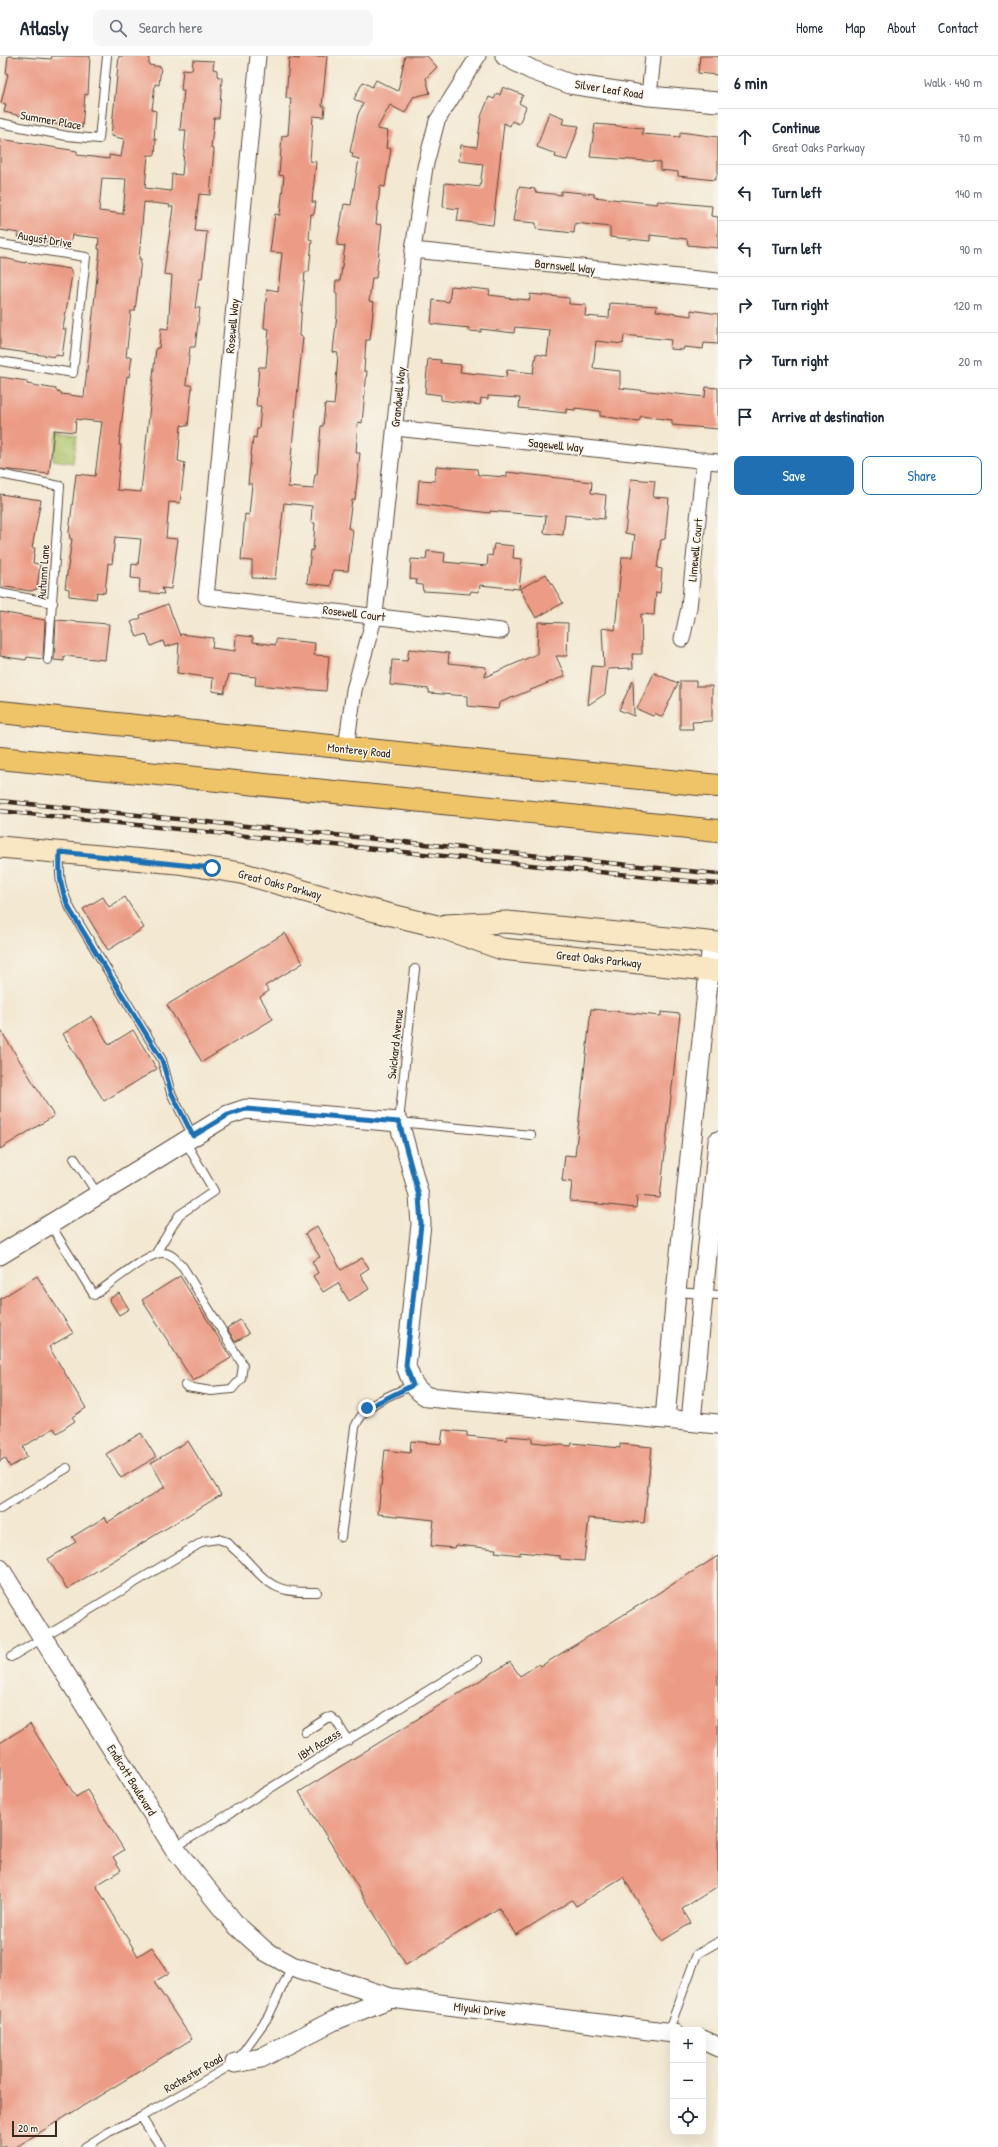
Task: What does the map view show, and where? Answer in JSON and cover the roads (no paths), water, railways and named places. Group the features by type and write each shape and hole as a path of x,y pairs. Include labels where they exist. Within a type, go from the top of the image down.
{"main road":[{"name":"Monterey Road","path":"0,712 718,786"},
{"path":"0,758 718,831"},
{"name":"Great Oaks Parkway","path":"0,847 177,863 242,873 367,909 437,926 502,950 714,971"},
{"name":"Great Oaks Parkway","path":"437,926 507,922 715,943"}],"street":[{"name":"Rosewell Way","path":"206,597 258,56"},
{"name":"Grandwell Way","path":"346,748 354,690 375,615 413,250 425,167 437,121 478,56"},
{"name":"Silver Leaf Road","path":"506,56 532,70 570,84 649,96 718,102"},
{"path":"649,96 653,56"},
{"name":"Barnswell Way","path":"413,250 718,281"},
{"name":"Sagewell Way","path":"395,428 711,461"},
{"name":"Limewell Court","path":"682,640 689,608 711,461"},
{"name":"Rosewell Court","path":"206,597 375,615 500,631"},
{"path":"665,1419 676,1292 714,971 715,943"},
{"path":"0,1255 228,1115 246,1109 399,1122 419,1196 421,1224 406,1366 413,1385 421,1394 428,1397 718,1424"},
{"path":"691,1421 710,1294 718,1141"},
{"name":"Endicott Boulevard","path":"0,1569 174,1848 234,1924 265,1951 292,1966"},
{"name":"Miyuki Drive","path":"292,1966 391,1998 670,2032"},
{"path":"235,2063 261,2058 333,2021 391,1998"},
{"path":"706,2041 718,2047"}],"lane":[{"name":"Summer Place","path":"0,123 67,136 99,139 107,56"},
{"name":"August Drive","path":"0,244 86,257 73,372 0,361"},
{"name":"Autumn Lane","path":"0,474 60,486 48,660"},
{"path":"0,593 53,603"},
{"path":"50,1224 94,1295 156,1253 179,1214 214,1192 189,1139 171,1092 162,1060 70,910 62,891 59,878 60,852"},
{"name":"Swickard Avenue","path":"399,1122 415,968"},
{"path":"399,1122 531,1135"},
{"path":"74,1158 98,1194"},
{"path":"156,1253 171,1255 183,1267 243,1365 241,1379 232,1389 211,1391 188,1387 185,1385"},
{"path":"676,1292 710,1294"},
{"path":"342,1537 355,1427 359,1418 367,1408 378,1401 413,1385"},
{"path":"0,1509 67,1468"},
{"path":"11,1657 204,1540 212,1539 226,1542 268,1583 277,1588 300,1592 317,1592"},
{"name":"IBM Access","path":"174,1848 477,1660"},
{"path":"305,1732 331,1717 337,1722 348,1741"},
{"path":"672,2027 697,1954 718,1942"},
{"name":"Rochester Road","path":"85,2147 109,2132 141,2117 235,2063 268,2017 292,1966"},
{"path":"141,2117 161,2147"}],"railway":[{"path":"0,801 718,874"},
{"path":"0,811 718,884"}]}
